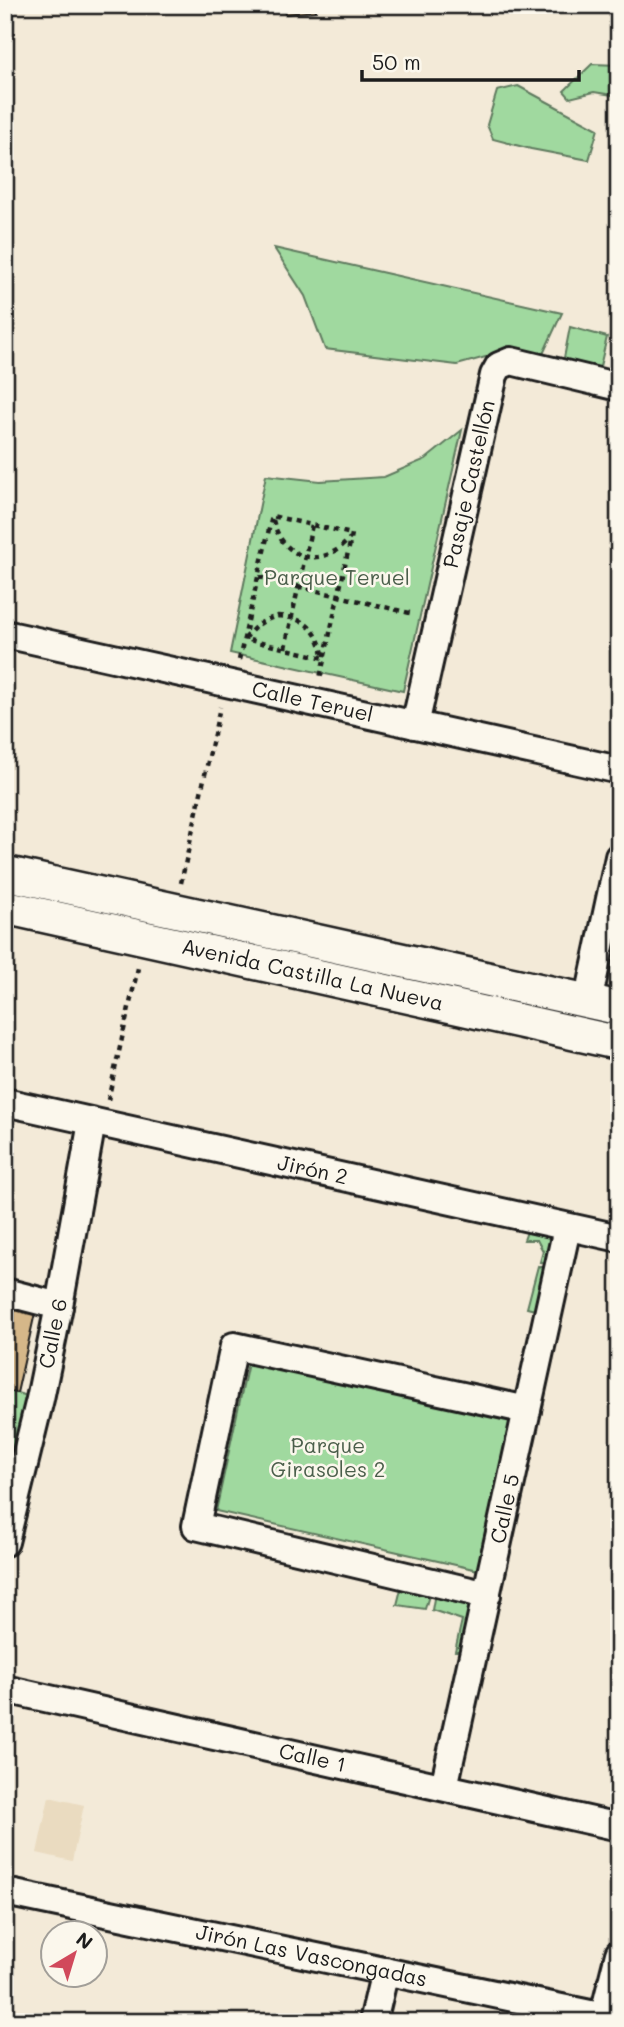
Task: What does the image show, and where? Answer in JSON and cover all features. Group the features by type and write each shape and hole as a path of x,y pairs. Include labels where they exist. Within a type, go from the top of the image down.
{"street":[{"name":"Pasaje Castellón","path":"415,725 494,374 499,366 511,362 619,387"},
{"name":"Calle Teruel","path":"5,634 619,770"},
{"path":"604,1005 619,857"},
{"name":"Avenida Castilla La Nueva","path":"5,873 604,1005"},
{"name":"Avenida Castilla La Nueva","path":"5,906 619,1043"},
{"name":"Jirón 2","path":"5,1102 619,1238"},
{"name":"Calle 6","path":"5,1542 40,1399 97,1124"},
{"name":"Calle 5","path":"444,1787 567,1228"},
{"path":"5,1292 59,1306"},
{"path":"487,1595 195,1526 234,1346 527,1410"},
{"name":"Calle 1","path":"5,1689 619,1827"},
{"name":"Jirón Las Vascongadas","path":"5,1892 608,2019"},
{"path":"608,2019 619,1954"},
{"path":"373,2022 386,1971"}],"path":[{"path":"272,516 352,534"},
{"path":"272,516 276,532 283,543 293,552 305,557 331,554 342,547 352,534"},
{"path":"168,909 182,881 219,708 245,639 272,516"},
{"path":"285,648 312,525"},
{"path":"314,703 352,534"},
{"path":"258,578 438,620"},
{"path":"245,639 255,626 265,619 292,617 314,630 321,641 324,657"},
{"path":"245,639 324,657"},
{"path":"97,1124 138,965 152,939"}],"shaded area":[{"path":"49,1797 84,1805 72,1861 37,1853"}],"green space":[{"path":"592,64 619,65 619,96 594,92 570,98 564,91"},
{"path":"518,86 598,129 589,160 493,139 487,125 497,91"},
{"path":"274,248 562,313 543,354 500,353 457,365 325,349 305,296"},
{"path":"570,327 607,337 598,375 563,363"},
{"name":"Parque Teruel","path":"462,430 403,691 230,653 266,475 320,481 384,477 426,459"},
{"path":"528,1229 551,1235 555,1245 553,1263 540,1262 543,1251 537,1240 524,1240"},
{"path":"538,1266 553,1270 539,1311 527,1308"},
{"name":"Parque Girasoles 2","path":"248,1363 511,1421 478,1570 216,1511"},
{"path":"5,1390 40,1399 5,1542"},
{"path":"402,1585 430,1592 425,1609 397,1605"},
{"path":"435,1593 477,1601 466,1651 455,1651 462,1620 432,1610"}],"building":[{"path":"284,5 316,5 316,11 285,14"},
{"path":"5,1296 37,1304 17,1393 5,1390"}]}
